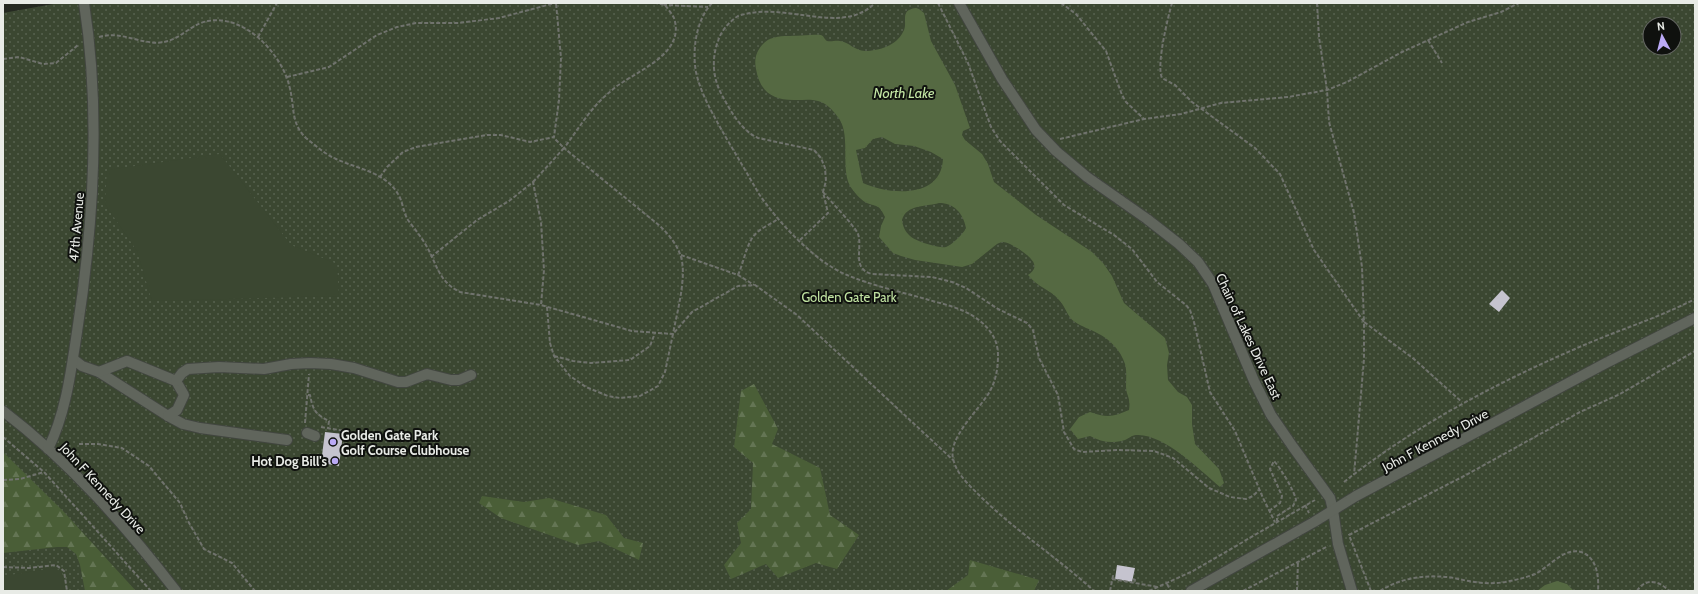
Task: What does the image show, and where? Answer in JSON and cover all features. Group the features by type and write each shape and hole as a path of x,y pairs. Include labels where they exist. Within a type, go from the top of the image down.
{"street":[{"name":"47th Avenue","path":"48,448 58,428 73,359 86,270 92,197 93,102 90,39 84,3"},
{"name":"Chain of Lakes Drive East","path":"959,3 1014,99 1032,125 1047,142 1087,177 1174,240 1188,252 1206,272 1220,296 1254,381 1266,405 1285,436 1327,492 1333,510 1338,544 1352,591"},
{"name":"John F Kennedy Drive","path":"1191,591 1356,496 1606,363 1695,318"},
{"path":"73,359 82,366 99,372 168,416 191,427 287,440"},
{"path":"99,372 127,362 176,381 184,395 176,410 168,416"},
{"path":"176,381 182,373 188,369 219,367 264,369 291,364 310,363 331,364 354,368 398,382 406,382 427,374 451,380 459,380 471,375"},
{"name":"John F Kennedy Drive","path":"3,411 48,448 92,491 146,553 176,591"}],"path":[{"path":"258,37 277,3"},
{"path":"287,77 329,67 377,35 397,27 416,23 454,23 499,18 555,3 561,58 559,100 554,138"},
{"path":"656,3 708,7"},
{"path":"712,3 708,7 702,19 695,45 695,63 699,82 706,101 759,194 778,219 800,240 828,264 843,274 957,308 976,317 991,331 998,349 998,365 995,380 979,408 956,439 952,453 956,468 968,483 1003,518 1094,591"},
{"path":"834,14 855,14 866,10 875,3"},
{"path":"938,3 968,63 991,127 1000,141 1064,205 1114,235 1132,249 1157,282 1186,305 1190,310 1210,392 1235,431 1259,490 1276,522"},
{"path":"1061,3 1076,14 1106,51 1122,95 1126,102 1144,119"},
{"path":"1172,3 1167,23 1160,74 1165,80 1179,88 1192,102 1262,154 1280,174 1314,250 1364,322 1414,359 1462,402"},
{"path":"1317,3 1319,37 1327,90 1329,122 1354,213 1362,267 1364,360 1354,475"},
{"path":"1047,142 1144,119 1181,114 1200,108 1230,102 1288,97 1327,90 1347,82 1402,52 1428,40 1468,22 1501,12 1519,3"},
{"path":"431,257 477,220 509,201 533,182 564,148 602,98 621,83 655,62 673,42 676,28 673,17 665,4"},
{"path":"749,9 728,24 716,44 714,66 719,90 736,118 754,136 771,142 809,148 818,153 823,163 826,175 823,192 828,213 800,240"},
{"path":"3,59 19,57 43,64 56,63 74,48 90,39 104,35 113,35 153,42 165,42 176,38 200,23 214,20 240,26 258,37 270,50 287,77 294,122 301,133 328,155 361,167 389,183 398,195 408,219 425,243 431,257 450,287 460,292 541,305 632,331 673,334"},
{"path":"1428,40 1442,63"},
{"path":"380,177 387,167 403,152 416,147 487,135 506,136 530,142 554,138"},
{"path":"547,307 550,343 554,356 570,376 586,387 608,396 620,398 640,396 658,386 665,372 683,274 680,254 671,238 660,226 564,148 554,138"},
{"path":"533,182 541,222 544,270 541,305"},
{"path":"823,192 857,232 860,243 858,258 864,271 872,274 932,277 952,282 998,309 1027,323 1033,330 1038,358 1058,395 1064,432 1068,442 1074,450 1082,452 1118,450 1154,451 1168,455 1187,468 1208,488 1230,497 1246,499 1253,496 1259,490"},
{"path":"738,275 744,263 751,240 760,230 778,219"},
{"path":"680,254 738,275 755,285 797,315 953,460"},
{"path":"673,334 692,312 738,286 755,285"},
{"path":"1344,482 1394,445 1462,402 1576,348 1641,323 1695,298"},
{"path":"554,356 572,361 592,363 630,360 650,346 655,333"},
{"path":"1371,591 1350,535 1466,475 1580,412 1618,395 1695,351"},
{"path":"310,369 308,394 312,430 328,428 345,431 343,451"},
{"path":"308,394 310,395 313,406 318,415 329,421 328,428"},
{"path":"3,437 44,472 151,591"},
{"path":"79,444 98,444 122,448 149,466 180,503 188,521 204,548 232,563 255,591"},
{"path":"1269,510 1280,502 1282,496 1270,469 1274,461 1279,466 1295,493 1296,500 1293,506 1276,516 1276,522"},
{"path":"3,480 20,479 44,472"},
{"path":"1149,591 1193,571 1315,500"},
{"path":"1305,505 1310,514"},
{"path":"1243,591 1329,545"},
{"path":"1380,591 1398,582 1425,576 1444,577 1480,583 1504,582 1535,574 1566,554 1576,551 1586,554 1592,561 1598,576 1598,591"},
{"path":"1297,591 1298,561"},
{"path":"3,567 29,568 56,565 64,571 67,591"},
{"path":"1110,591 1112,576 1115,577"},
{"path":"1112,579 1159,587"},
{"path":"1133,579 1135,580 1134,583"},
{"path":"1637,591 1642,585 1652,582 1662,584 1669,591"},
{"path":"1167,584 1171,591"}],"green space":[{"name":"Golden Gate Park","path":"59,3 1695,3 1695,591 3,591 3,13"},
{"path":"220,154 291,245 337,264 339,296 152,301 137,251 105,204 107,170"},
{"path":"754,384 778,429 772,444 820,468 830,515 859,535 837,569 816,563 778,578 766,564 731,579 724,565 741,543 737,523 751,509 753,463 734,447 741,391"},
{"path":"3,452 63,511 136,591 85,591 80,565 76,554 67,547 3,553"},
{"path":"482,496 524,502 549,498 606,515 624,538 643,543 639,560 599,541 578,545 501,518 479,503"},
{"path":"970,560 1039,580 1034,591 946,591 968,575"},
{"path":"55,568 62,572 65,591 3,591 3,576"}],"water":[{"name":"North Lake","path":"916,8 924,13 931,41 955,85 970,128 963,131 962,135 965,140 982,154 988,164 994,182 1036,215 1092,252 1103,263 1112,276 1124,303 1165,338 1169,353 1167,365 1168,380 1178,392 1187,397 1192,405 1192,424 1195,444 1219,469 1224,483 1220,487 1181,454 1158,440 1147,436 1135,435 1125,440 1116,442 1102,441 1090,436 1078,439 1070,429 1079,417 1090,412 1110,416 1129,410 1126,389 1126,367 1121,355 1114,346 1102,336 1072,320 1055,296 1036,283 1028,275 1034,269 1033,261 1021,250 1011,244 1003,242 998,243 972,264 962,267 915,260 893,253 879,237 881,226 885,217 883,212 878,207 863,201 850,186 846,169 844,131 835,114 826,105 818,101 789,100 775,97 769,94 761,84 756,69 755,59 763,44 774,37 821,35 827,41 843,42 861,51 876,50 892,44 900,37 905,28 905,17 907,11","holes":["882,137 895,144 914,146 931,152 943,159 940,172 933,181 924,187 912,190 887,190 863,183 856,150 865,148 873,139","944,203 957,210 963,218 966,228 958,239 946,247 931,245 916,240 905,231 902,220 904,215 912,209"]},
{"path":"1557,581 1567,584 1574,591 1537,591 1545,585"}],"building":[{"path":"1502,290 1510,298 1499,312 1489,304"},
{"name":"Golden Gate Park Golf Course Clubhouse","path":"325,432 343,434 339,466 321,463"},
{"path":"1117,565 1135,568 1132,582 1115,579"}],"place":[{"name":"Golden Gate Park Golf Course Clubhouse","path":"333,442"},
{"name":"Hot Dog Bill's","path":"335,461"}]}
